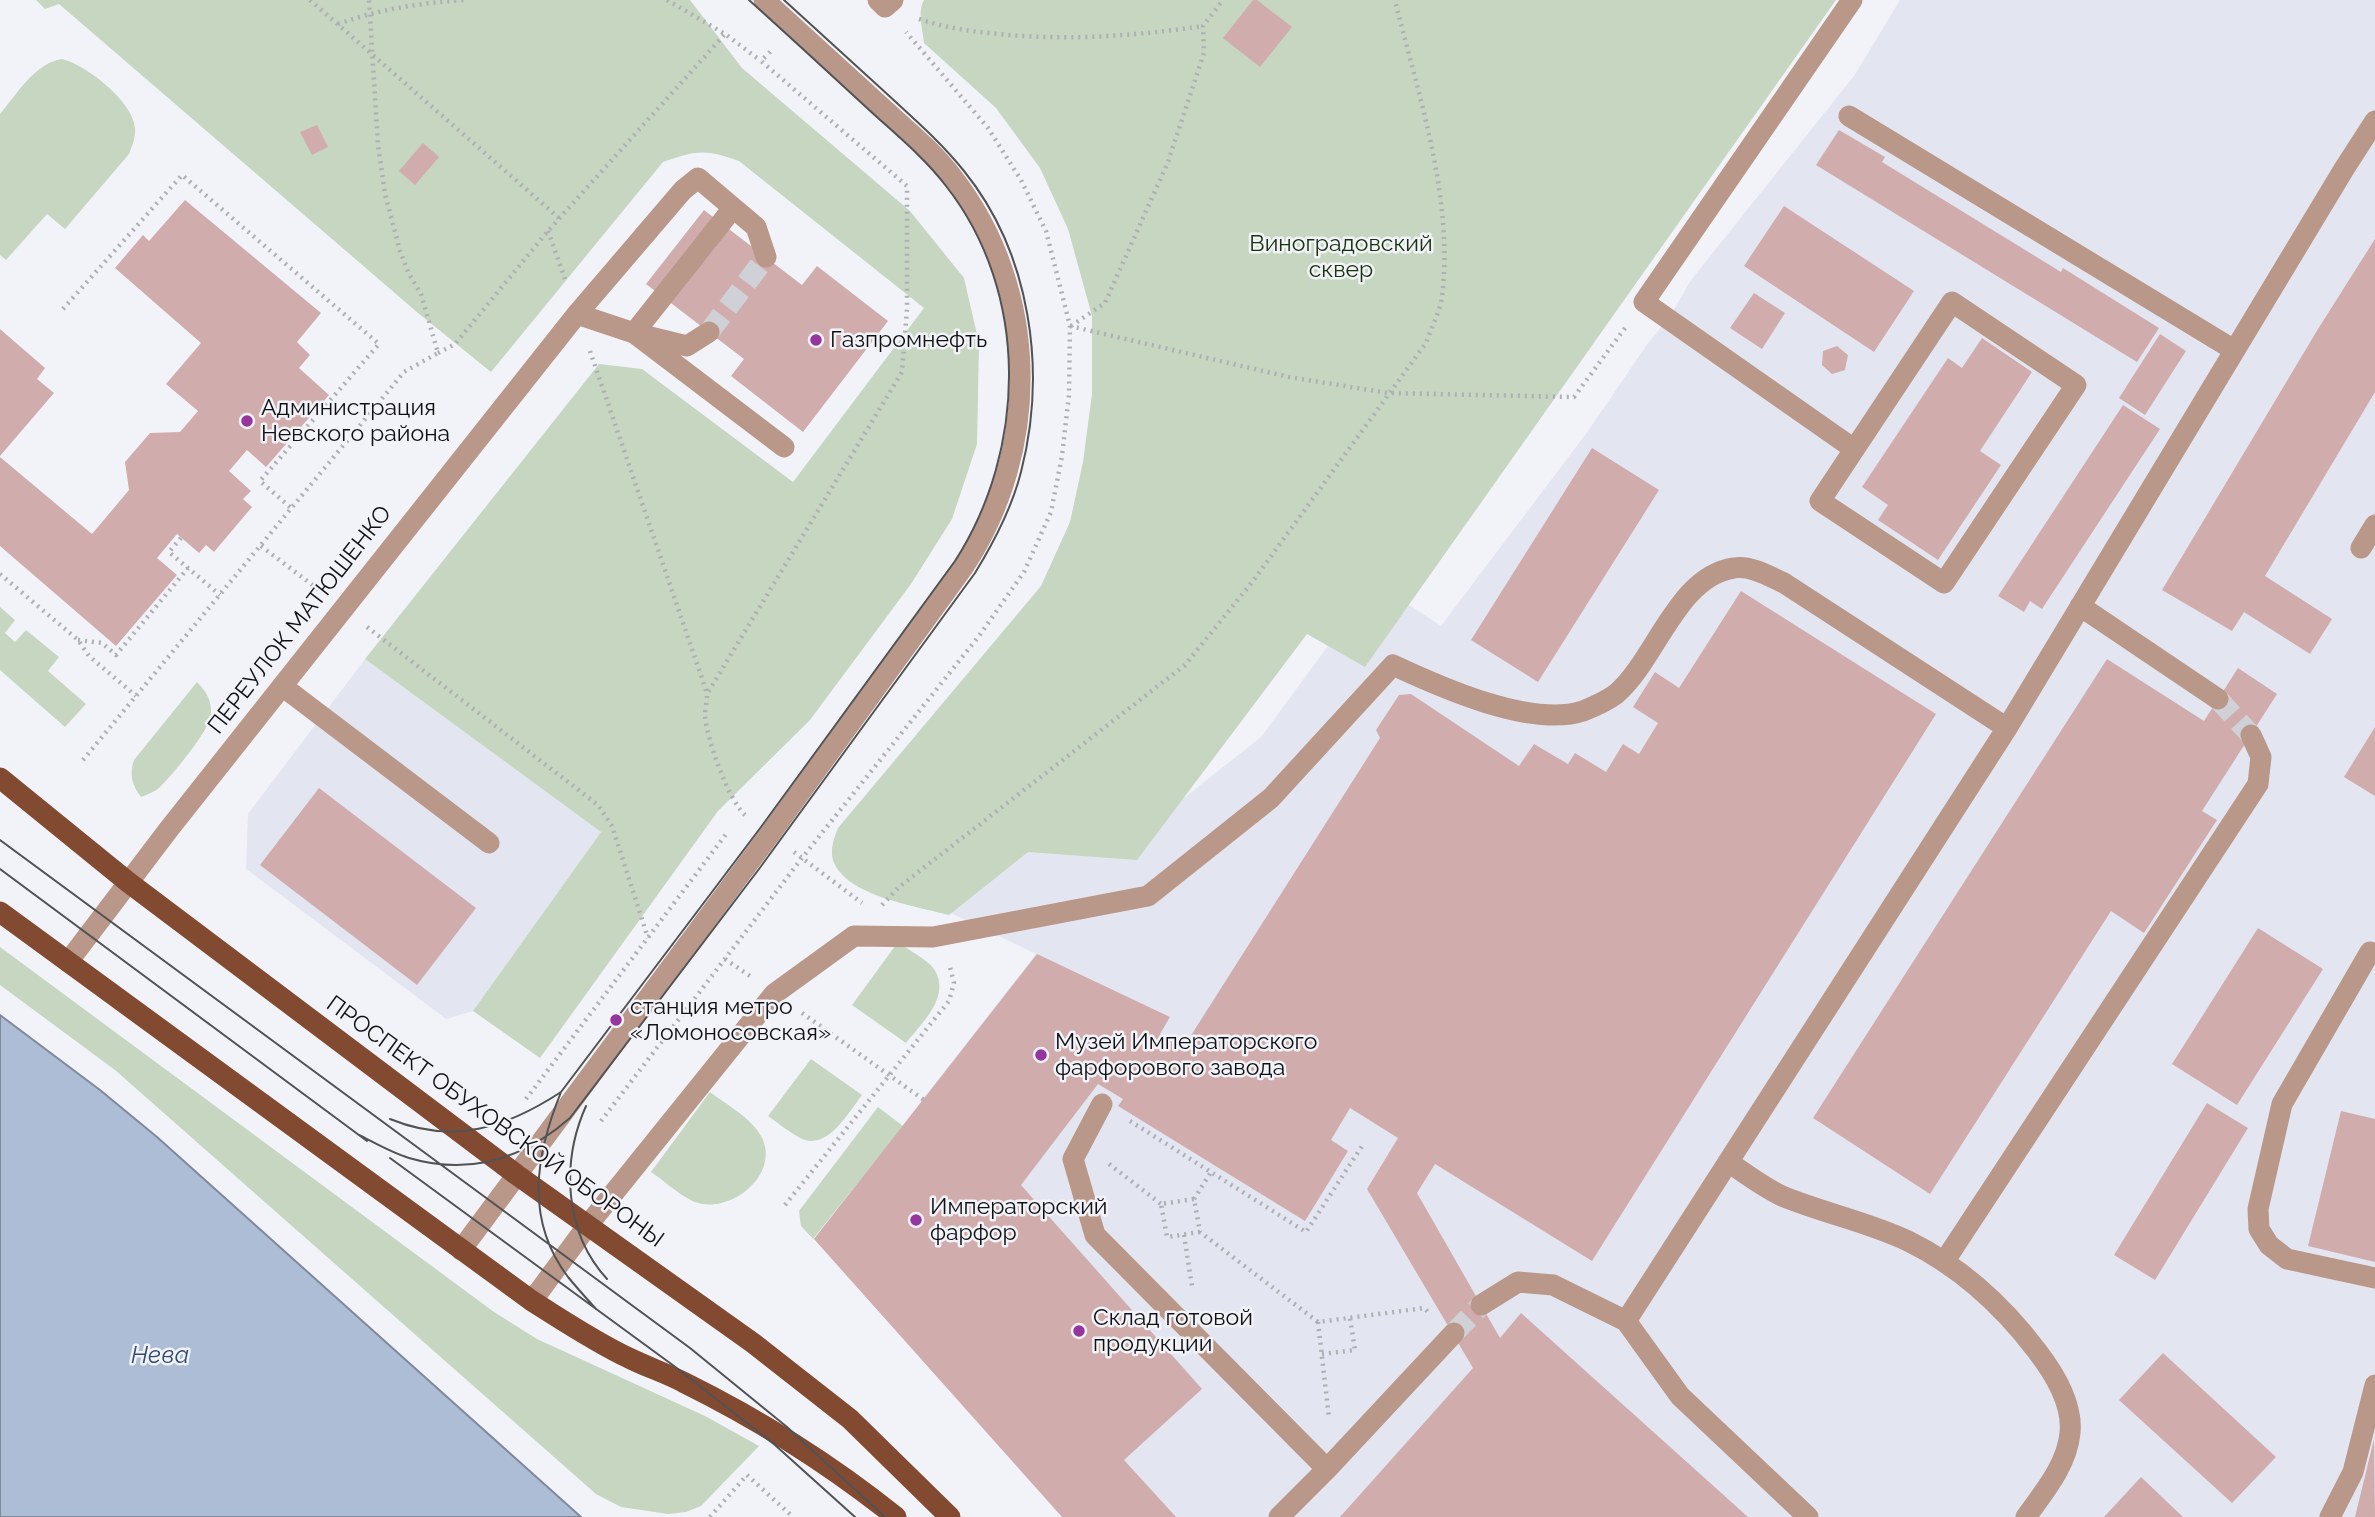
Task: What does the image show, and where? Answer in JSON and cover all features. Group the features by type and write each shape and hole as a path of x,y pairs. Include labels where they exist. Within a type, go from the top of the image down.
{"main road":[{"name":"ПРОСПЕКТ ОБУХОВСКОЙ ОБОРОНЫ","path":"0,778 128,882 517,1175 679,1288 850,1419 950,1517"},
{"path":"0,912 532,1301 582,1333 629,1358 682,1381 738,1412 860,1488 897,1517"}],"street":[{"path":"461,1250 770,834 964,566 978,545 1001,496 1010,460 1021,367 1018,330 1002,269 989,236 954,179 927,148 764,0"},
{"path":"1852,0 1644,302 1854,449"},
{"path":"1849,116 2234,350"},
{"path":"1626,1321 2007,728 2375,121"},
{"name":"ПЕРЕУЛОК МАТЮШЕНКО","path":"68,962 343,608 577,314 683,190 698,178 733,208"},
{"path":"634,333 733,208 756,227 766,257"},
{"path":"1952,302 2076,385 1944,583 1820,501 1854,449 1952,302"},
{"path":"577,314 634,333 687,346 709,332"},
{"path":"634,333 783,447"},
{"path":"2361,548 2375,525"},
{"path":"532,1301 588,1225 775,993 854,936 933,937 1148,896 1271,798 1393,665 1447,690 1501,706 1546,715 1581,711 1615,694 1638,668 1692,590 1710,574 1736,567 1759,572 1784,583 2007,728"},
{"path":"2080,606 2218,699"},
{"path":"282,686 489,843"},
{"path":"1944,1262 2258,784 2261,757 2251,735"},
{"path":"2373,950 2282,1104 2258,1209 2259,1229 2269,1245 2287,1259 2375,1279"},
{"path":"1102,1104 1073,1158 1095,1235 1326,1469"},
{"path":"1728,1162 1780,1195 1907,1241 1944,1262 1988,1296 2022,1332 2054,1374 2066,1406 2071,1431 2065,1457 2026,1517"},
{"path":"1481,1306 1518,1282 1553,1285 1626,1321 1679,1396 1808,1517"},
{"path":"1279,1517 1453,1333"},
{"path":"2330,1517 2353,1472 2375,1385"}],"path":[{"path":"310,0 559,218"},
{"path":"369,0 378,145 385,194 400,251 421,294 438,353"},
{"path":"338,24 370,12 412,4 465,0"},
{"path":"667,0 725,34 761,61 907,186 907,309 902,372 707,694"},
{"path":"1070,326 1105,303 1168,162 1204,53 1203,26 1223,0"},
{"path":"854,936 899,887 1185,665 1253,581 1426,343 1441,300 1444,254 1440,199 1428,136 1395,0"},
{"path":"885,3 946,29 1015,36 1079,39 1203,26"},
{"path":"593,1132 802,858 979,636 1024,572 1051,512 1069,395 1070,326 1046,231 1021,180 988,128 885,3"},
{"path":"83,760 404,372 455,344 559,218 725,34"},
{"path":"761,61 778,43"},
{"path":"63,309 182,175 379,344 260,481 291,508"},
{"path":"548,231 707,694 705,715 709,742 742,812"},
{"path":"1070,326 1289,377 1388,393 1574,397 1644,302"},
{"path":"181,538 169,552 220,595"},
{"path":"261,546 598,805 612,826 648,938"},
{"path":"78,640 102,643 116,655 188,568"},
{"path":"0,574 78,640 89,656 136,696"},
{"path":"526,1099 734,823"},
{"path":"802,858 875,913"},
{"path":"785,1205 949,1001 954,983 950,967 933,937"},
{"path":"725,959 924,1100"},
{"path":"1102,1104 1307,1232 1364,1143"},
{"path":"1082,1143 1161,1204 1167,1237 1200,1232"},
{"path":"1211,1172 1194,1199 1200,1232 1318,1322 1424,1308 1453,1333"},
{"path":"1161,1204 1194,1199"},
{"path":"1321,1354 1355,1349 1350,1318"},
{"path":"1318,1322 1330,1423 1326,1469"},
{"path":"710,1517 747,1475 793,1517"}],"shaded area":[{"path":"1900,0 2375,0 2375,1517 1062,1517 814,1239 1036,954 909,893 999,829 1151,824 1261,737 1375,582 1441,626 1588,431 1648,343 1669,318 1691,280 1854,76"},
{"path":"365,659 601,832 473,1011 446,1019 246,869 248,814"}],"green space":[{"path":"36,0 690,0 742,68 910,211 964,278 979,343 977,444 952,519 911,584 810,720 718,811 540,1058 473,1011 601,832 365,659 599,364 642,369 793,482 924,308 739,161 718,154 693,153 663,162 491,372 418,313 59,4 45,9"},
{"name":"Виноградовский сквер","path":"924,0 1836,0 1365,667 1307,634 1137,860 1028,852 949,915 883,898 852,883 840,872 833,860 833,844 838,828 1041,586 1070,522 1083,462 1092,394 1092,316 1068,229 1040,168 996,108 924,43 921,15"},
{"path":"62,59 95,76 117,96 132,118 135,135 129,154 65,229 47,214 6,260 0,255 0,114 35,73 43,66"},
{"path":"0,607 15,620 5,633 15,642 26,630 59,657 48,671 86,704 65,727 0,670"},
{"path":"197,682 210,701 209,723 166,781 156,790 141,797 132,779 134,760"},
{"path":"898,942 931,965 939,979 937,999 932,1009 906,1043 852,1005"},
{"path":"0,947 494,1312 537,1339 705,1416 759,1446 701,1506 686,1512 668,1514 621,1507 596,1494 115,1070 0,985"},
{"path":"811,1059 862,1095 836,1129 819,1140 810,1141 796,1136 768,1116"},
{"path":"710,1092 758,1131 766,1152 758,1178 748,1189 723,1203 709,1204 690,1200 651,1172"},
{"path":"878,1107 903,1126 813,1239 801,1226 799,1211"}],"water":[{"name":"Нева","path":"0,1015 100,1090 157,1137 581,1517 0,1517"}],"building":[{"path":"1253,0 1257,0 1292,27 1260,67 1223,38"},
{"path":"317,125 328,147 312,155 300,132"},
{"path":"1839,130 1885,157 1882,162 2061,272 2063,268 2159,328 2137,362 1816,165"},
{"path":"423,143 439,157 415,185 399,171"},
{"name":"Администрация Невского района","path":"185,200 321,313 297,342 310,355 299,368 329,395 266,467 247,450 229,471 251,491 243,499 252,507 214,552 206,545 199,553 177,534 157,558 177,575 116,646 0,546 0,457 92,534 129,490 125,462 150,433 180,432 198,411 166,384 201,343 115,268 143,235 149,241"},
{"path":"1784,206 1914,291 1874,352 1744,266"},
{"path":"704,210 802,285 817,266 888,321 803,432 731,376 744,359 646,284"},
{"path":"2375,239 2375,392 2265,576 2332,619 2310,654 2244,612 2232,631 2162,590"},
{"path":"1754,293 1785,313 1762,349 1730,328"},
{"path":"0,329 45,368 37,379 54,393 0,456"},
{"path":"2160,334 2186,351 2145,415 2119,398"},
{"path":"1982,338 2032,372 1980,451 2001,465 1938,560 1878,520 1888,505 1862,487 1948,358 1962,368"},
{"path":"1837,346 1848,355 1845,370 1832,374 1822,365 1823,351"},
{"path":"2123,405 2160,429 2042,609 2030,601 2024,612 1998,596"},
{"path":"1592,448 1659,490 1538,682 1471,640"},
{"path":"1741,591 1936,714 1592,1261 1435,1164 1417,1193 1500,1338 1521,1313 1748,1517 1340,1517 1473,1368 1367,1189 1398,1138 1350,1108 1331,1140 1348,1151 1305,1221 1118,1106 1123,1099 1098,1084 1021,1185 1202,1389 1124,1460 1176,1517 1062,1517 814,1239 1037,954 1170,1017 1160,1034 1183,1048 1380,738 1376,730 1399,695 1411,694 1519,766 1534,744 1568,764 1575,753 1606,772 1623,744 1639,754 1658,723 1633,707 1655,672 1679,688"},
{"path":"2107,659 2204,721 2238,668 2277,694 2202,811 2217,820 2144,933 2111,911 1930,1194 1813,1118"},
{"path":"2375,727 2375,796 2344,777"},
{"path":"319,788 476,908 417,985 260,865"},
{"path":"2258,928 2323,969 2237,1105 2172,1064"},
{"path":"2207,1103 2248,1128 2155,1280 2114,1255"},
{"path":"2341,1111 2375,1119 2375,1262 2308,1246"},
{"path":"2163,1353 2276,1457 2232,1503 2119,1400"},
{"path":"2374,1439 2375,1517 2355,1517"},
{"path":"2141,1477 2183,1517 2104,1517"}],"tunnel":[{"path":"709,332 766,257"},
{"path":"2218,699 2251,735"},
{"path":"1454,1333 1481,1305"}],"tram line":[{"path":"596,1309 568,1277 554,1255 540,1209 539,1186 545,1139 561,1092 761,827 955,561 979,517 996,470 1006,421 1009,372 1005,322 993,274 973,228 946,186 918,155 749,0"},
{"path":"359,1135 409,1158 453,1165 474,1164 495,1160 534,1144 570,1118 759,869 975,573 996,537 1013,499 1029,433 1032,354 1018,276 1005,239 987,204 946,150 784,0"},
{"path":"0,840 690,1348 787,1427 885,1517"},
{"path":"0,869 367,1141"},
{"path":"390,1119 436,1131 478,1129 520,1115 561,1092"},
{"path":"586,1106 573,1150 571,1196 582,1240 607,1279"},
{"path":"390,1158 674,1366 775,1445 855,1517"}],"place":[{"name":"Газпромнефть","path":"816,340"},
{"name":"Администрация Невского района","path":"247,421"},
{"name":"станция метро «Ломоносовская»","path":"616,1020"},
{"name":"Музей Императорского фарфорового завода","path":"1041,1055"},
{"name":"Императорский фарфор","path":"916,1220"},
{"name":"Склад готовой продукции","path":"1079,1331"}]}
